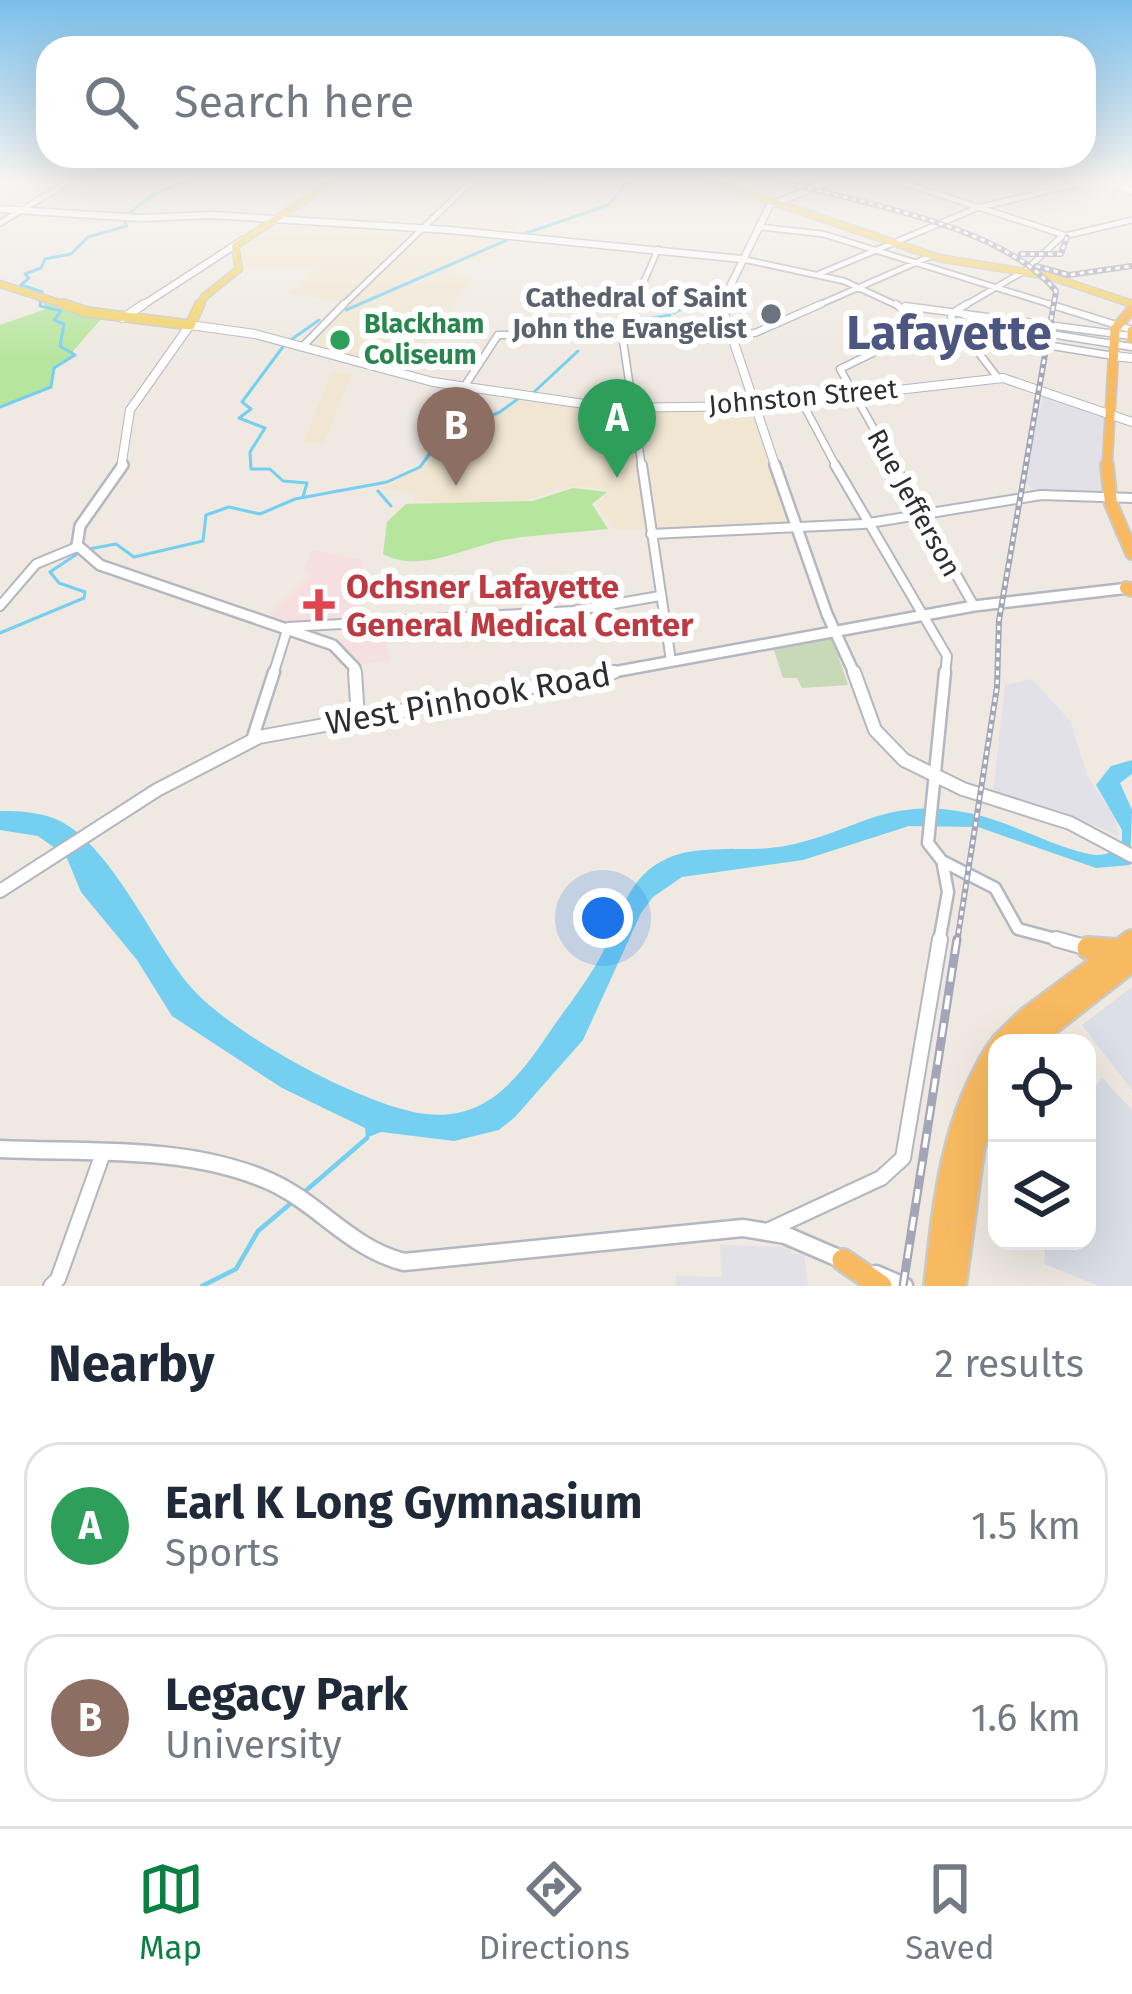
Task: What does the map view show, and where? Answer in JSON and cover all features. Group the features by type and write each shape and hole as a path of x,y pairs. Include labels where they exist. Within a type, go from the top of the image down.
{"highway":[{"path":"1132,306 1115,339 1107,493 1114,525 1132,553"},
{"path":"1034,1034 1094,957 1130,948"},
{"path":"1062,1003 1073,1028 1071,1013 1130,948"},
{"path":"1017,1034 1062,1003"},
{"path":"919,1286 932,1273 959,1122 988,1064"},
{"path":"956,1286 974,1146 988,1109"},
{"path":"938,1278 940,1235"},
{"path":"843,1260 879,1285"}],"main road":[{"path":"123,318 242,241"},
{"path":"579,241 742,259"},
{"path":"751,241 720,300 827,614 874,733 893,758 934,780 1041,812 1102,837 1132,858"},
{"path":"887,241 931,256 1060,279 1132,306"},
{"path":"229,252 238,270 203,297 190,325 130,410 123,466 80,526 80,551 100,566 273,622 286,632 315,630 353,666 358,718"},
{"name":"Johnston Street","path":"0,284 123,318 294,345 464,387 634,408 755,406 998,378 1042,387 1078,407 1132,422"},
{"path":"1115,339 1132,358"},
{"name":"West Pinhook Road","path":"0,891 90,831 252,740 810,634 974,606 1130,589"},
{"path":"810,634 827,614"},
{"path":"0,1149 222,1166 296,1197 356,1246 412,1262 723,1230 768,1231 904,1286"}],"street":[{"path":"294,345 330,318 408,241"},
{"path":"844,241 996,290 1058,304 1115,339"},
{"path":"819,274 898,241"},
{"path":"998,378 950,316 1024,271 1060,241"},
{"path":"658,249 622,334 671,661"},
{"path":"464,387 499,335 760,331 931,256"},
{"path":"742,259 819,274 905,306 919,314 929,332"},
{"path":"919,314 953,312 1052,324 1115,339 1132,336"},
{"path":"953,312 1051,334 1132,336"},
{"name":"Rue Jefferson","path":"974,606 841,368 911,333 962,328 1013,339 1115,339"},
{"path":"801,400 948,664 926,829 928,844 947,869 997,890 1018,929 1094,957"},
{"path":"651,534 799,532 898,520 1019,495 1107,493 1132,498"},
{"path":"0,606 36,564 80,551"},
{"path":"315,630 584,609 660,596"},
{"path":"252,740 286,632"},
{"path":"768,1231 888,1174 904,1154 948,892 947,869"},
{"path":"56,1284 102,1156"},
{"path":"808,1215 804,1232 819,1249"}],"shaded area":[{"path":"248,241 503,241 485,262 465,260 443,273 474,277 399,372 305,346 351,303 287,294 317,268 243,267 239,247"},
{"path":"331,373 352,373 324,443 303,443"},
{"path":"1044,390 1109,419 1104,491 1036,493 1024,480"},
{"path":"525,397 597,407 754,407 794,531 614,529 597,504 610,491 583,486 556,488 534,499 459,504 414,501 415,493 380,489 426,465 437,455 434,446 452,430 489,418"},
{"name":"Ochsner Lafayette General Medical Center","path":"312,550 363,560 357,626 383,625 390,660 358,665 334,642 347,639 344,622 293,624 268,616 311,574 303,571"},
{"path":"1032,679 1071,722 1087,775 1115,818 1118,836 1075,817 993,792 1005,685"},
{"path":"1132,987 1132,1090 1096,1043 1096,1034 1089,1034 1082,1025"},
{"path":"1102,1078 1132,1110 1132,1286 1099,1286 1044,1264 1045,1250 1096,1250 1096,1085"},
{"path":"720,1245 790,1247 791,1254 804,1254 808,1286 676,1286 676,1276 722,1277"}],"green space":[{"path":"42,301 103,317 73,356 53,368 50,387 0,407 0,325 46,309"},
{"path":"573,488 607,492 592,504 608,529 503,540 427,560 383,554 387,522 406,504 533,501"},
{"path":"831,634 848,685 802,688 797,678 783,678 772,644"}],"water":[{"path":"1132,760 1132,774 1120,783 1132,810 1130,865 1096,868 978,827 909,826 803,860 682,877 653,897 641,913 583,1040 499,1130 454,1141 381,1132 366,1138 365,1128 282,1088 172,1016 137,960 81,892 66,856 38,836 0,830 0,811 40,814 62,822 98,853 190,986 235,1025 300,1065 369,1098 426,1114 449,1114 486,1102 516,1077 592,972 634,886 668,858 695,851 785,846 914,809 969,813 1074,850 1103,855 1122,845 1122,830 1096,785 1111,766"}],"waterway":[{"path":"0,407 51,387 54,368 75,355 60,346 64,324 54,320 61,311 40,306 42,292 21,285 29,278 25,274 41,268 45,259 71,254 84,241"},
{"path":"346,310 505,241"},
{"path":"674,313 687,306 716,303"},
{"path":"630,322 670,315"},
{"path":"303,497 307,483 283,481 270,469 251,469 250,452 265,428 239,418 251,409 242,402 285,344 319,320"},
{"path":"598,330 620,325"},
{"path":"533,393 578,351"},
{"path":"89,549 116,544 134,557 203,541 206,515 229,507 260,514 295,499 387,482 420,467 442,437 500,412 519,398"},
{"path":"378,491 391,506"},
{"path":"0,633 84,598 85,592 59,583 50,572 80,552"},
{"path":"302,1194 367,1138"},
{"path":"202,1286 236,1269 258,1231 290,1204"}],"railway":[{"path":"957,942 997,687 999,620 1056,291 1032,268 985,241"},
{"path":"1021,254 1061,254 1066,241"},
{"path":"1036,266 1069,275 1132,266"},
{"path":"903,1286 957,939"}],"place":[{"name":"Cathedral of Saint John the Evangelist","path":"771,314"},
{"name":"Blackham Coliseum","path":"340,340"},
{"name":"Earl K Long Gymnasium","path":"617,478"},
{"name":"Legacy Park","path":"456,486"},
{"name":"Ochsner Lafayette General Medical Center","path":"319,605"}],"district":[{"name":"Lafayette","path":"949,332"}]}
